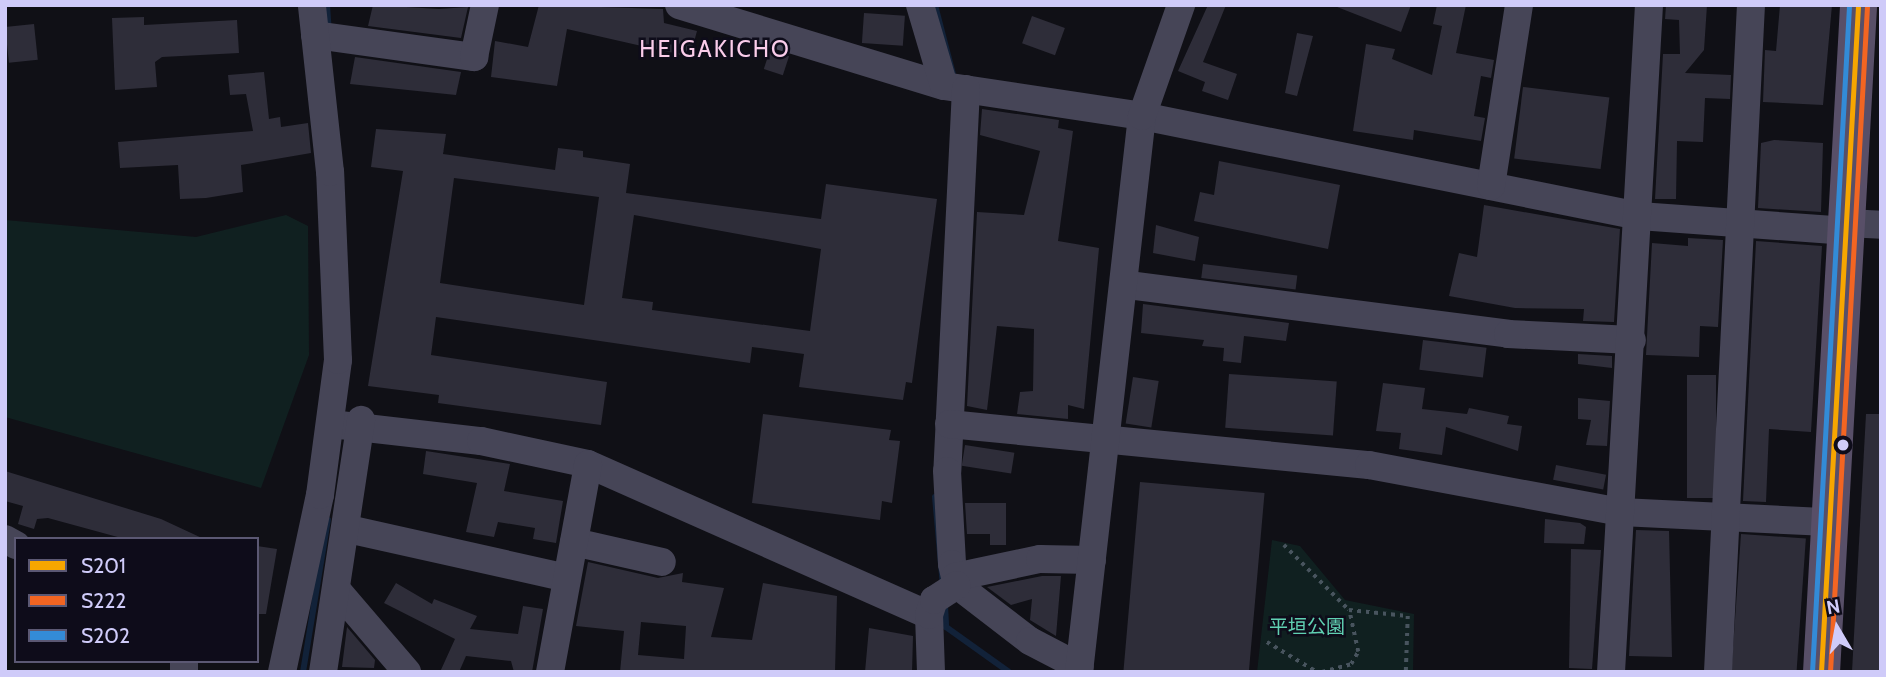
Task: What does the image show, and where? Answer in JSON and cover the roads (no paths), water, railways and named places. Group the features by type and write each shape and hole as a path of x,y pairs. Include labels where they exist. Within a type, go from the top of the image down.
{"main road":[{"path":"1821,672 1828,522 1858,227 1858,5"}],"street":[{"path":"312,5 325,36 335,306 348,423 348,529 323,672"},
{"path":"325,36 474,57 485,5"},
{"path":"679,5 955,88 1142,116 1639,215 1739,225 1858,227"},
{"path":"920,5 955,88 944,594 931,672"},
{"path":"348,423 588,464 944,594 1079,669 1106,438 1128,285 1142,116 1181,5"},
{"path":"1491,186 1519,5"},
{"path":"1611,672 1649,5"},
{"path":"1718,672 1751,5"},
{"path":"1128,285 1508,334 1632,340"},
{"path":"282,672 348,423"},
{"path":"949,424 1369,465 1621,512 1828,522"},
{"path":"550,672 588,464"},
{"path":"348,529 567,578"},
{"path":"574,542 662,562"},
{"path":"944,594 1040,559 1092,560"},
{"path":"337,590 408,661 430,672"}],"waterway":[{"path":"327,5 329,31"},
{"path":"935,5 953,74"},
{"path":"935,497 943,587"},
{"path":"303,672 328,520"},
{"path":"945,605 946,627 1009,672"}],"district":[{"name":"HEIGAKICHO","path":"715,49"}],"park label":[{"name":"平垣公園","path":"1307,627"}]}
